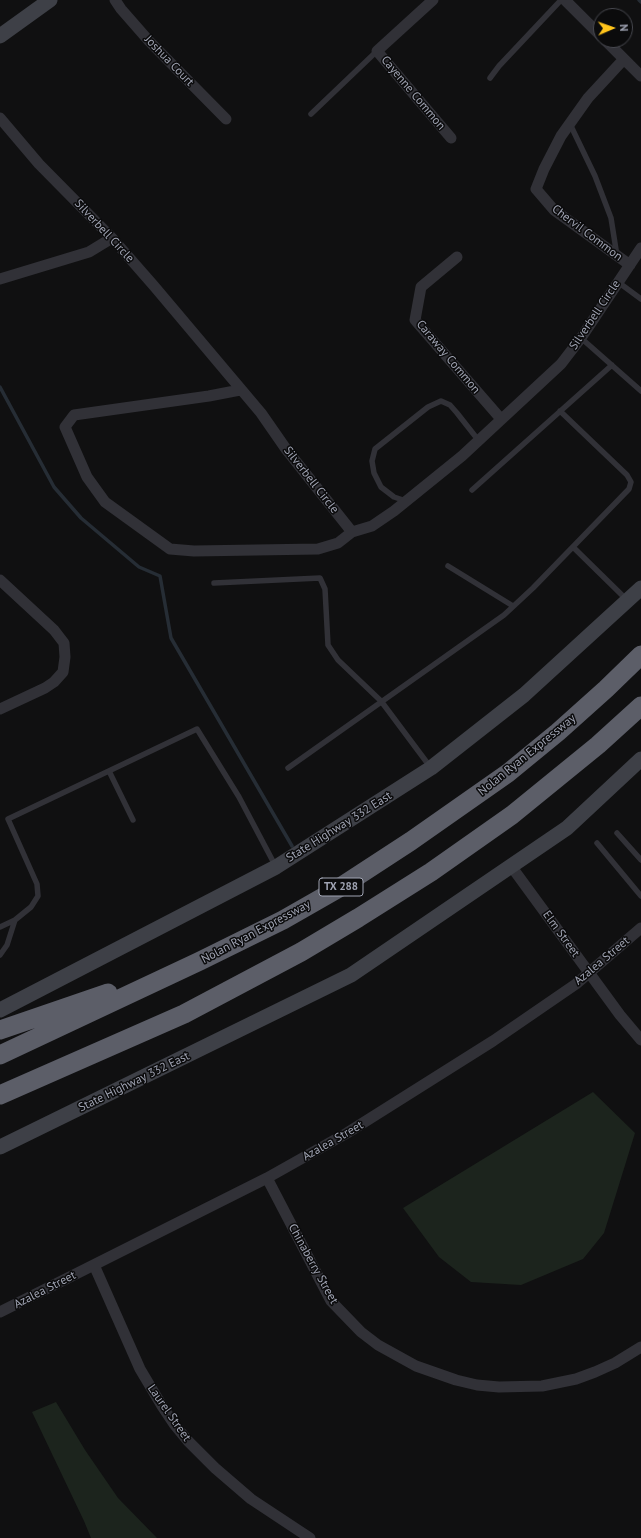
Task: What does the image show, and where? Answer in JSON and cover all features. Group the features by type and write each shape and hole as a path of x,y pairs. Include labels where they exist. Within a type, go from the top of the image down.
{"highway":[{"name":"Nolan Ryan Expressway","path":"0,1055 200,961 283,920 339,888 411,841 508,773 558,732 641,655"},
{"name":"TX 288","path":"0,1095 184,1014 301,952 358,918 431,872 512,815 592,750 641,706"},
{"path":"0,1030 200,961"}],"main road":[{"path":"0,36 50,0"},
{"name":"State Highway 332 East","path":"0,1010 276,867 431,768 524,695 641,588"},
{"name":"State Highway 332 East","path":"0,1147 351,975 567,828 641,759"}],"street":[{"name":"Joshua Court","path":"115,0 149,42 226,119"},
{"name":"Cayenne Common","path":"433,0 377,51 451,138"},
{"path":"565,0 593,28"},
{"path":"613,48 641,76"},
{"path":"570,123 588,98 624,59"},
{"name":"Silverbell Circle","path":"0,118 39,164 112,238 154,286 240,390 261,413 286,449 352,532 372,526 462,456 561,364 581,338 641,248"},
{"name":"Chervil Common","path":"570,123 558,142 539,179 536,189 554,210 630,265"},
{"path":"0,279 89,252 112,238"},
{"name":"Caraway Common","path":"457,257 421,288 414,320 501,419"},
{"path":"240,390 209,396 74,415 65,427 87,477 105,502 170,549 194,551 318,549 338,543 352,532"},
{"path":"0,580 54,630 64,643 65,657 63,672 54,682 45,688 0,709"},
{"name":"Elm Street","path":"511,866 620,1015 641,1040"},
{"name":"Azalea Street","path":"0,1312 267,1178 315,1152 420,1088 493,1041 589,973 641,928"},
{"name":"Chinaberry Street","path":"267,1178 331,1301 356,1327 378,1345 416,1366 449,1378 477,1385 499,1387 542,1386 576,1379 595,1372 615,1363 641,1347"},
{"name":"Laurel Street","path":"94,1265 140,1369 162,1406 179,1430 214,1468 251,1499 310,1538"}],"lane":[{"path":"490,78 499,66 561,0"},
{"path":"311,114 377,51"},
{"path":"570,123 595,176 611,218 617,256"},
{"path":"618,282 641,299"},
{"path":"581,338 641,391"},
{"path":"472,490 612,365"},
{"path":"406,501 394,497 381,487 374,473 372,461 375,449 428,407 441,401 450,405 458,412 479,441"},
{"path":"288,768 504,614 533,588 629,489 631,482 627,475 560,411"},
{"path":"573,546 627,600"},
{"path":"448,566 513,606"},
{"path":"214,583 320,578 325,589 328,645 338,660 381,701 431,768"},
{"path":"0,927 15,920 31,907 38,896 37,884 8,819 197,729 239,797 276,867"},
{"path":"109,771 133,820"},
{"path":"617,833 641,860"},
{"path":"598,844 641,896"},
{"path":"0,955 7,945 15,920"}],"shaded area":[{"path":"593,1092 635,1133 604,1233 583,1259 521,1285 471,1282 439,1257 403,1208"},
{"path":"56,1402 85,1450 118,1498 157,1538 91,1538 32,1412"}],"waterway":[{"path":"0,387 54,487 81,518 139,567 160,576 171,638 292,846"}]}
